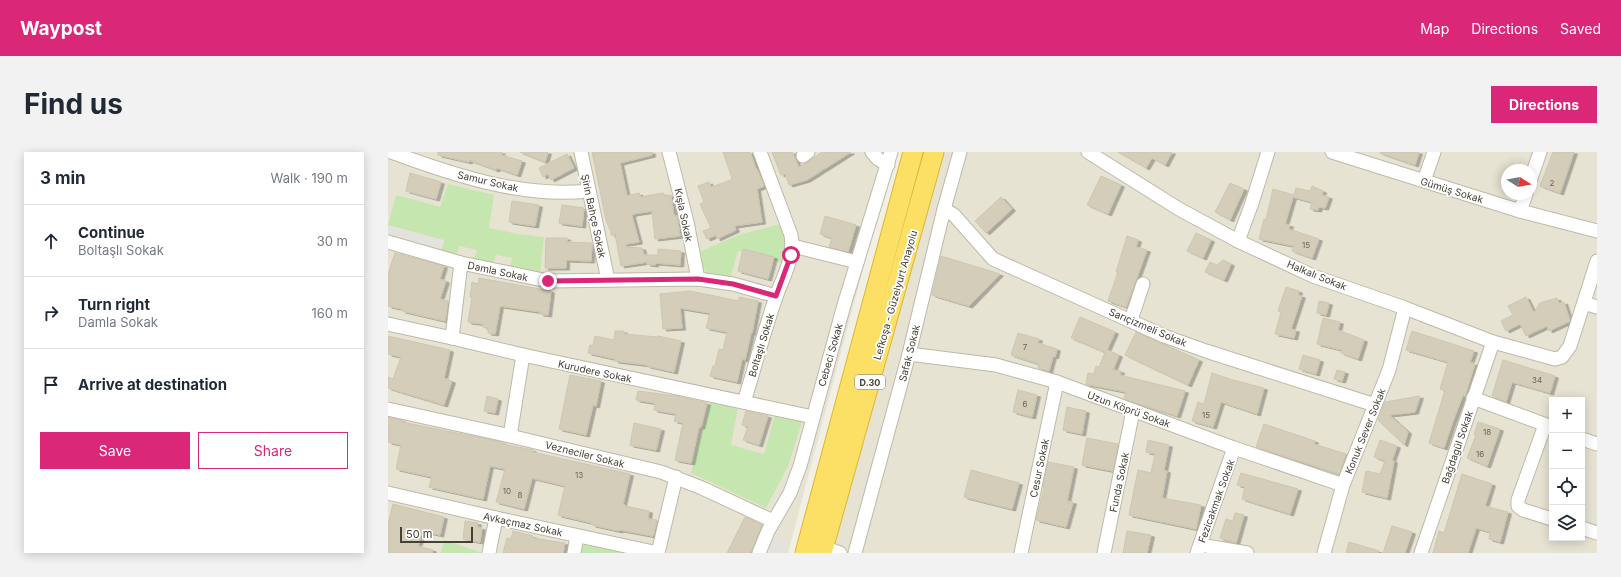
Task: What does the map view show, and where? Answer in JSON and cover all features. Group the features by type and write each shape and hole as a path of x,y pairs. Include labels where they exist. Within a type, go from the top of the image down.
{"highway":[{"name":"Lefkoşa - Güzelyurt Anayolu","path":"805,553 913,152"},
{"name":"Lefkoşa - Güzelyurt Anayolu","path":"829,551 934,152"}],"street":[{"name":"Samur Sokak","path":"391,152 459,175 500,185 548,193 588,191"},
{"name":"Şirin Bahçe Sokak","path":"581,152 588,191 608,280"},
{"name":"Kışla Sokak","path":"669,152 686,217 698,279"},
{"path":"760,152 791,236 793,246 857,262"},
{"path":"872,152 878,159 888,165"},
{"name":"Cebeci Sokak","path":"759,553 796,480 857,262 891,152"},
{"name":"Safak Sokak","path":"855,553 909,354 944,209 960,152"},
{"name":"Halkalı Sokak","path":"1088,152 1179,209 1238,241 1313,276 1405,308 1493,342 1555,359 1562,357 1570,346 1584,303"},
{"path":"1238,241 1268,152"},
{"name":"Gümüş Sokak","path":"1332,152 1350,155 1424,181 1520,210 1597,231"},
{"path":"1424,181 1434,152"},
{"path":"1536,164 1540,152"},
{"path":"1520,210 1524,200"},
{"name":"Sarıçizmeli Sokak","path":"944,209 954,216 992,260 1164,336 1206,351 1375,405"},
{"name":"Damla Sokak","path":"388,242 461,263 548,281 698,279 733,284 776,296"},
{"name":"Boltaşlı Sokak","path":"744,402 776,296 785,275 793,246"},
{"path":"1597,261 1584,303 1597,307"},
{"path":"452,338 461,263"},
{"path":"1130,320 1143,284"},
{"name":"Konuk Sever Sokak","path":"1324,553 1343,485 1389,370 1405,308"},
{"name":"Kurudere Sokak","path":"388,324 523,355 813,417"},
{"name":"Bağdagül Sokak","path":"1421,553 1493,342"},
{"name":"Uzun Köprü Sokak","path":"909,354 996,365 1057,382 1234,448 1343,485"},
{"path":"510,436 523,355"},
{"name":"Cesur Sokak","path":"1022,553 1057,382"},
{"path":"1473,398 1548,426 1518,500 1518,506 1523,510 1549,518"},
{"name":"Vezneciler Sokak","path":"388,409 510,436 660,472 676,477 774,522"},
{"name":"Funda Sokak","path":"1104,553 1133,411"},
{"path":"1585,439 1597,444"},
{"name":"Fezicakmak Sokak","path":"1199,549 1234,448"},
{"path":"658,553 676,477"},
{"name":"Avkaçmaz Sokak","path":"388,494 658,553"},
{"path":"489,553 496,518"},
{"path":"1585,529 1597,533"},
{"path":"574,553 577,536"},
{"path":"1199,549 1247,553"}],"shaded area":[{"path":"388,152 894,152 788,553 388,553"},
{"path":"935,152 1597,152 1597,553 826,553"},
{"path":"388,225 444,240 441,251 388,237"},
{"path":"774,536 788,543 783,553 766,553"}],"green space":[{"path":"448,184 494,195 489,228 518,234 544,237 540,275 510,269 512,258 496,255 493,263 474,259 477,250 459,246 457,254 441,251 444,241 388,225 396,195 440,207"},
{"path":"781,224 788,245 782,263 738,251 730,279 711,275 705,270 701,251 741,234"},
{"path":"711,401 738,407 731,445 764,454 776,411 802,422 788,466 766,508 691,473"},
{"path":"444,540 483,553 441,553"},
{"path":"584,543 619,550 619,553 581,553"}],"building":[{"path":"438,152 502,152 501,155 522,161 517,175 497,168 496,170 469,160 469,162 438,155"},
{"path":"520,152 548,152 545,162"},
{"path":"592,152 652,152 652,155 620,163 627,196 639,193 640,197 663,193 664,196 671,195 674,216 677,216 680,236 655,239 652,211 633,214 632,216 639,242 626,244 626,247 642,248 644,255 658,255 658,249 681,251 680,265 655,263 655,265 647,264 647,262 621,266 615,234 611,235 611,230 606,220"},
{"path":"723,152 750,152 764,186 757,189 762,222 734,226 736,230 717,239 716,235 707,239 703,231 711,228 700,204 704,202 698,186 709,182 711,187 731,180 732,178"},
{"path":"772,152 792,152 799,167 822,152 851,152 807,180 789,185 785,174 781,175"},
{"path":"1118,152 1172,152 1165,165 1152,158 1146,168"},
{"path":"1380,152 1419,152 1415,165"},
{"path":"1553,152 1574,152 1560,193 1540,186"},
{"path":"567,154 574,168 551,180 548,174 543,177 539,168"},
{"path":"410,173 441,182 436,199 406,191"},
{"path":"1101,176 1121,185 1108,214 1087,205"},
{"path":"1230,183 1244,189 1230,220 1215,212"},
{"path":"1312,186 1323,191 1322,195 1329,197 1325,208 1319,207 1318,210 1310,209 1312,202 1293,197 1285,224 1290,225 1289,229 1319,239 1312,258 1292,251 1294,246 1259,239 1264,219 1266,220 1273,189 1294,195 1296,188 1310,191"},
{"path":"1001,197 1012,209 986,233 975,221"},
{"path":"512,201 539,205 535,226 509,222"},
{"path":"562,205 584,208 582,226 559,223"},
{"path":"825,216 856,225 848,252 829,247 832,238 820,234"},
{"path":"1196,233 1211,240 1203,258 1187,251"},
{"path":"1127,236 1138,240 1136,247 1147,250 1126,307 1108,301 1118,272 1116,272"},
{"path":"546,238 567,238 567,242 592,243 591,261 566,260 566,268 545,268"},
{"path":"743,249 774,257 768,279 738,271"},
{"path":"395,253 444,266 440,279 446,281 440,299 448,301 445,321 402,311 402,309 388,306 388,274"},
{"path":"941,256 1000,274 969,306 932,295"},
{"path":"1223,260 1231,264 1224,280 1205,272 1210,262 1217,265"},
{"path":"479,278 551,291 548,315 540,314 541,312 500,306 495,334 488,333 488,328 483,327 483,324 468,322 472,297 470,297 472,282 478,284"},
{"path":"1286,287 1299,291 1298,295 1302,296 1291,329 1296,330 1294,338 1275,334 1281,312 1278,311"},
{"path":"690,291 739,301 739,297 758,301 745,360 742,359 737,382 710,376 713,366 715,366 719,349 723,350 727,332 706,328 710,313 680,308 682,328 663,329 660,294"},
{"path":"1526,297 1534,313 1540,303 1557,298 1559,303 1564,302 1570,321 1549,331 1547,326 1526,336 1520,324 1506,331 1501,321 1513,315 1508,306"},
{"path":"1319,301 1329,303 1326,315 1317,313"},
{"path":"1080,317 1115,332 1107,350 1119,355 1113,370 1121,371 1120,375 1185,391 1177,416 1124,399 1126,392 1086,384 1088,373 1094,374 1096,366 1099,367 1105,352 1071,338"},
{"path":"1323,318 1340,322 1338,330 1364,340 1358,359 1341,353 1342,350 1317,344"},
{"path":"615,331 624,331 624,334 658,336 681,341 674,372 647,365 615,361 615,359 588,353 590,345 593,345 595,336 614,340"},
{"path":"1412,331 1474,351 1470,362 1475,364 1465,396 1463,395 1444,448 1429,443 1445,390 1440,389 1448,362 1406,350"},
{"path":"1136,332 1199,360 1188,385 1125,355"},
{"path":"1018,333 1039,339 1038,343 1057,349 1055,357 1053,356 1049,371 1038,368 1039,364 1011,355"},
{"path":"388,336 450,350 444,378 452,381 444,405 388,388 388,377 393,379 401,357 388,354"},
{"path":"1303,355 1320,360 1316,374 1299,369"},
{"path":"1503,360 1555,376 1550,393 1512,382 1506,402 1492,396"},
{"path":"1337,370 1345,372 1342,381 1334,379"},
{"path":"1212,373 1264,388 1257,414 1221,402 1213,427 1192,421 1198,402 1204,404"},
{"path":"570,375 601,381 596,406 593,405 586,435 559,429"},
{"path":"1018,390 1037,395 1032,417 1013,412"},
{"path":"638,391 676,396 707,403 701,427 699,427 691,463 675,460 683,423 674,421 676,414 654,410 655,403 636,400"},
{"path":"487,396 498,399 495,413 484,411"},
{"path":"1420,396 1415,412 1389,415 1408,432 1404,445 1378,420 1385,402"},
{"path":"1067,407 1086,411 1082,434 1063,430"},
{"path":"746,411 768,416 759,445 743,440 748,427 742,425"},
{"path":"388,417 402,420 402,422 502,442 502,444 533,450 532,452 630,474 623,504 625,506 649,511 648,519 657,520 653,536 619,531 558,515 565,486 532,478 524,509 496,502 505,469 490,466 483,499 429,487 432,477 396,469 401,445 388,442"},
{"path":"1478,422 1500,429 1487,466 1467,458 1476,435 1474,435"},
{"path":"634,423 661,429 656,450 630,445"},
{"path":"1264,424 1315,441 1314,444 1346,454 1339,474 1256,447"},
{"path":"1087,438 1118,444 1113,471 1082,465"},
{"path":"1148,440 1169,445 1164,470 1167,471 1162,498 1201,505 1196,529 1129,515 1138,470 1151,473 1155,454 1146,452"},
{"path":"1380,440 1397,446 1392,460 1394,461 1387,498 1362,492 1366,471 1380,474 1385,461 1374,457"},
{"path":"1048,462 1074,467 1067,501 1073,502 1066,527 1036,520 1044,488"},
{"path":"971,470 1019,483 1012,509 964,497"},
{"path":"1241,473 1298,489 1290,514 1242,499 1245,487 1237,485"},
{"path":"1462,474 1492,484 1485,506 1508,512 1500,542 1489,539 1490,532 1476,528 1468,553 1433,553 1439,531 1444,533"},
{"path":"393,504 444,517 440,535 422,531 418,546 433,550 432,553 388,553 388,524"},
{"path":"1235,513 1244,515 1236,543 1220,538 1226,519 1233,521"},
{"path":"745,517 762,525 752,550 750,553 727,553"},
{"path":"465,521 478,523 477,527 482,528 480,542 463,539"},
{"path":"1392,526 1412,532 1405,553 1383,553"},
{"path":"513,531 533,536 533,538 565,543 563,553 503,553 507,538 511,539"},
{"path":"1127,531 1151,535 1147,553 1123,553"},
{"path":"1349,542 1379,551 1378,553 1346,553"}],"route":[{"path":"548,281 573,282 698,279 733,284 776,296 785,275 791,255"}]}
